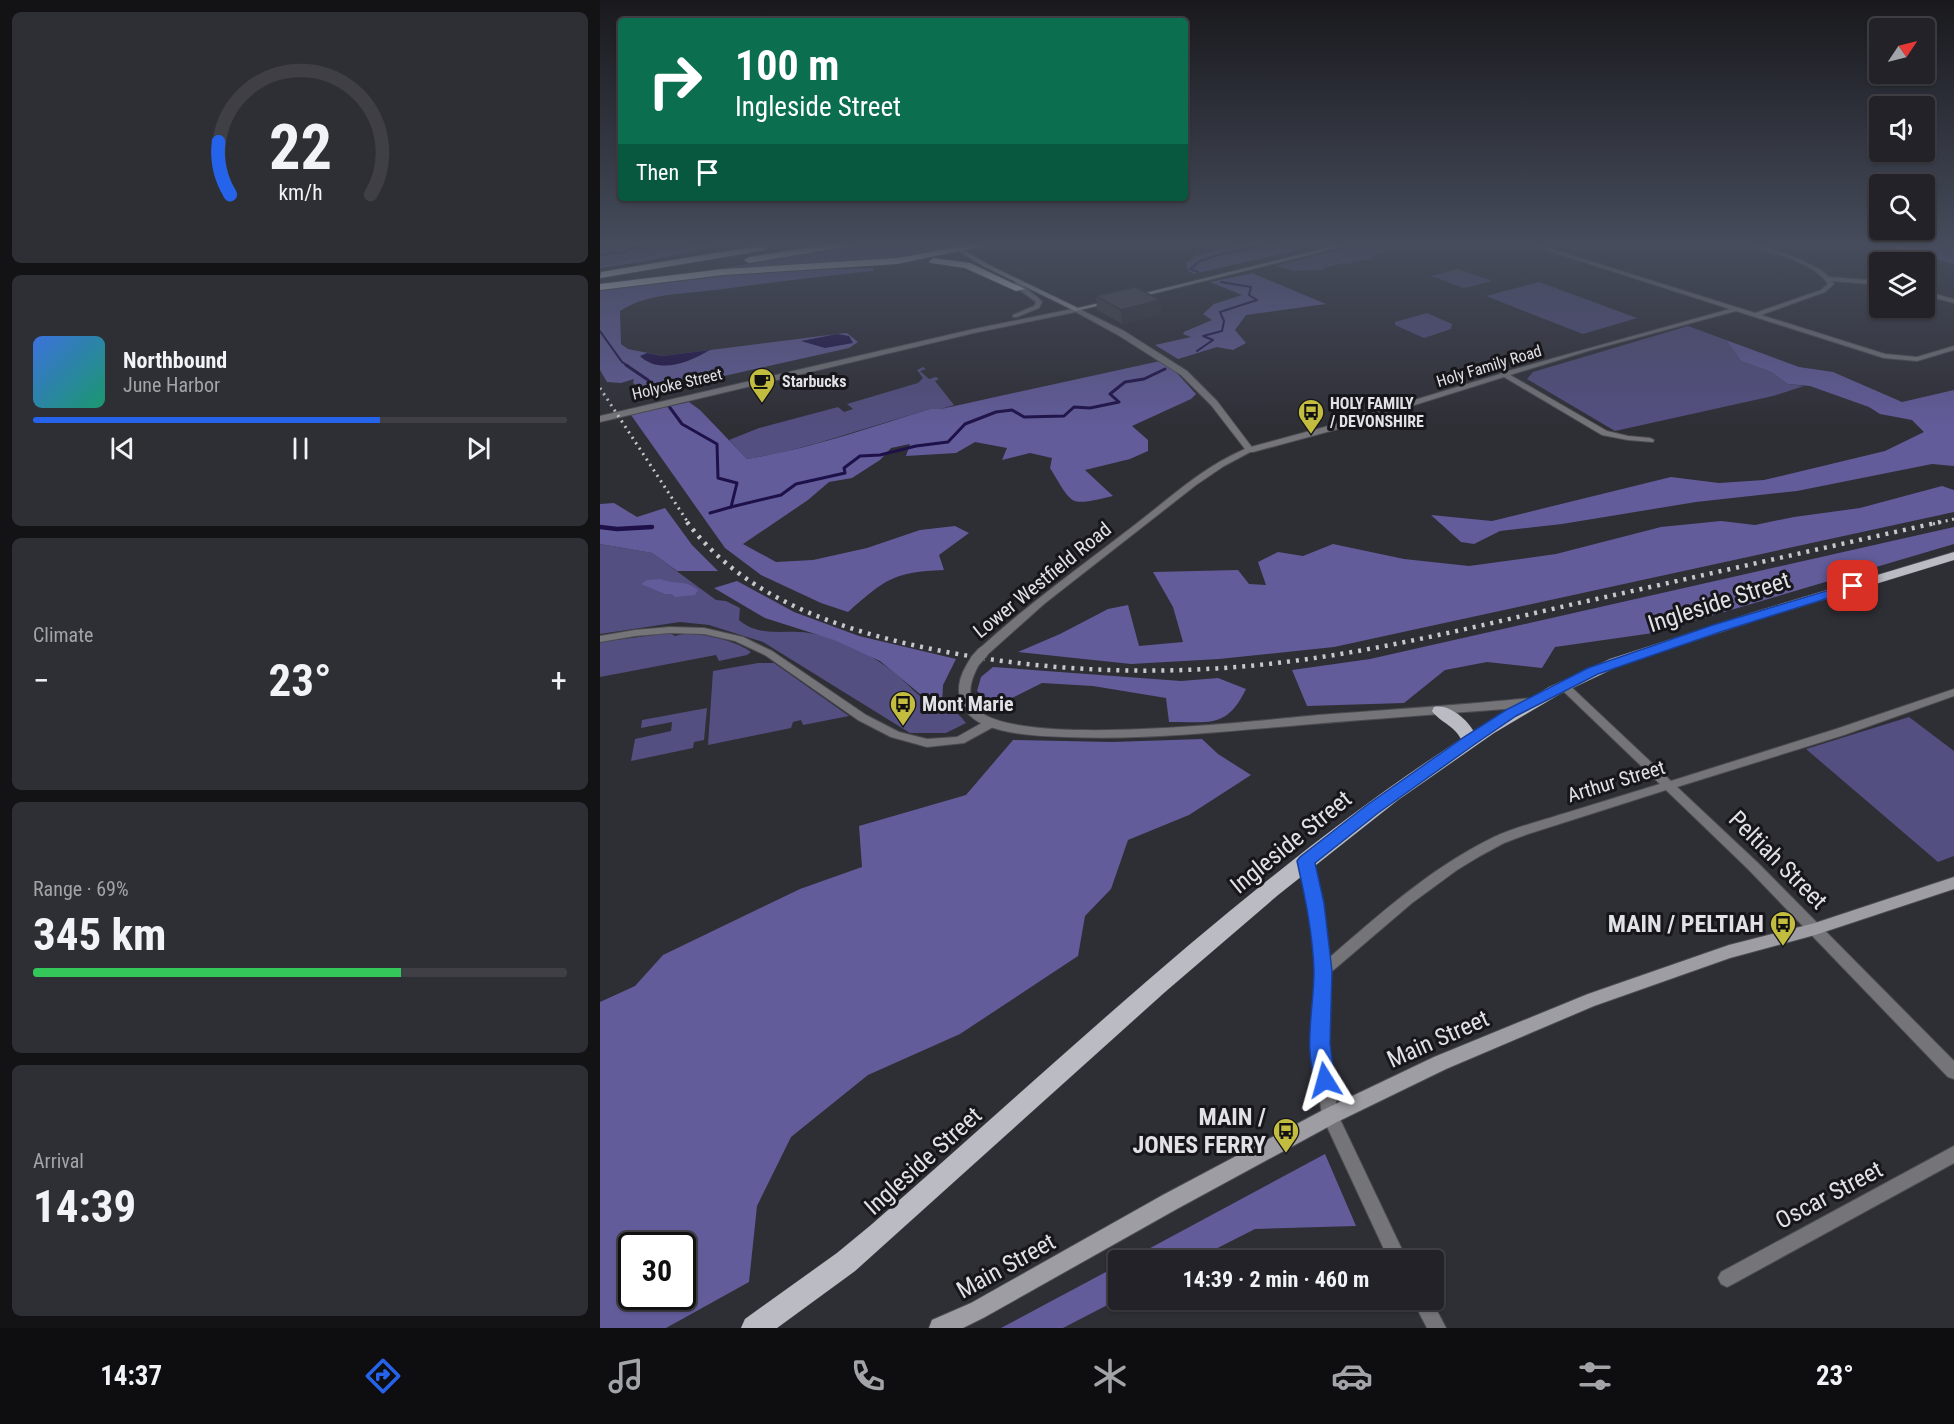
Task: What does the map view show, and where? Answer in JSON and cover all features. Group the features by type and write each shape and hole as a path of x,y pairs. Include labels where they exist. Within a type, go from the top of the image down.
{"main road":[{"path":"1064,305 1073,309 1090,305"},
{"path":"1073,309 1087,305"},
{"name":"Ingleside Street","path":"754,1328 837,1269 880,1234 1116,1022 1306,861 1373,809 1470,740 1532,702 1619,661 1718,628 1954,556"},
{"path":"1440,711 1462,725 1470,740"},
{"name":"Main Street","path":"940,1328 978,1310 1168,1203 1330,1116 1440,1063 1588,1001 1729,952 1815,930 1954,883"}],"street":[{"path":"993,321 1027,312 1037,305"},
{"path":"1724,305 1894,358 1917,359 1954,348"},
{"path":"1755,315 1783,305"},
{"path":"1073,309 1121,333 1184,373 1208,396 1250,450"},
{"name":"Holyoke Street","path":"600,412 872,347 993,321 1073,309"},
{"name":"Holyoke Street","path":"600,419 1073,309"},
{"name":"Holy Family Road","path":"1250,450 1335,427 1503,374 1737,309"},
{"path":"1503,374 1605,433 1650,440"},
{"name":"Lower Westfield Road","path":"1250,450 1210,472 1181,492 1034,607 979,657 964,681 964,698 972,710 991,723 1043,732 1120,734 1440,711 1532,702"},
{"path":"600,639 673,628 711,632 741,640 773,656 875,724 903,739 937,744 957,742 972,736 991,723"},
{"name":"Peltiah Street","path":"1564,686 1670,785 1954,1072"},
{"name":"Arthur Street","path":"1323,971 1424,887 1468,857 1501,840 1539,826 1840,732 1954,692"},
{"path":"1306,861 1316,903 1323,971 1320,1044 1330,1116 1393,1250"},
{"name":"Oscar Street","path":"1727,1278 1954,1154"},
{"path":"1427,1310 1437,1328"}],"shaded area":[{"path":"600,305 631,305 620,311 621,344 628,349 663,356 847,333 858,342 849,348 648,393 633,383 634,379 621,383 607,382 600,370"},
{"path":"1213,305 1319,305 1246,315 1235,330 1246,343 1233,350 1217,347 1178,359 1155,345 1191,337 1183,334 1184,332 1212,320 1203,314"},
{"path":"1509,305 1602,305 1637,318 1583,334"},
{"path":"1427,313 1452,324 1451,329 1424,338 1395,325 1395,322"},
{"path":"1688,326 1726,340 1741,361 1771,372 1788,384 1804,386 1773,396 1615,431 1527,379 1533,372"},
{"path":"837,334 849,336 853,343 825,348 801,341"},
{"path":"1726,340 1799,367 1833,372 1902,402 1954,390 1954,466 1932,464 1797,491 1696,502 1562,524 1500,531 1474,544 1461,542 1431,515 1492,521 1671,477 1719,483 1764,480 1885,451 1924,432 1912,420 1880,414 1869,407 1810,386 1788,384 1771,372 1741,361"},
{"path":"710,350 693,359 665,366 648,362 640,356 647,353 663,356"},
{"path":"1160,361 1174,370 1196,394 1191,399 1132,426 1148,440 1148,451 1130,459 1085,470 1113,496 1080,502 1069,497 1050,468 1052,458 1030,453 1002,460 1007,448 975,442 956,453 906,456 910,444 891,448 880,460 852,478 829,482 808,500 743,544 776,562 813,560 867,548 920,530 955,526 969,533 939,555 944,570 901,575 891,579 848,612 821,603 761,575 725,548 631,415 689,402 700,410 747,459 816,444 930,409 941,409"},
{"path":"923,367 926,369 920,371 929,379 936,377 939,379 935,381 954,405 941,409 930,409 780,453 747,459 729,440 759,428 838,407 844,412 853,409 847,404 918,383 923,378 917,370"},
{"path":"1942,486 1954,490 1954,512 1334,647 1219,659 1131,664 1018,652 1060,634 1108,609 1128,605 1139,646 1183,642 1173,607 1153,572 1238,570 1249,584 1266,585 1258,562 1278,552 1303,556 1333,544 1404,559 1469,566 1556,554 1661,527 1721,521 1755,525 1860,508"},
{"path":"614,503 637,517 665,508 692,545 718,571 677,571 652,553 600,544 600,504"},
{"path":"1954,527 1954,544 1653,633 1555,647 1542,668 1487,662 1445,670 1404,703 1307,706 1292,670 1370,659"},
{"path":"600,544 652,553 716,600 726,601 740,608 739,620 747,626 772,632 820,635 855,648 887,667 926,701 954,711 966,723 946,733 910,733 763,642 709,625 680,622 600,634"},
{"path":"661,579 689,584 698,590 695,595 675,597 641,584 647,580"},
{"path":"737,581 794,612 859,636 956,659 943,685 942,705 931,703 880,661 834,640 765,618 714,588"},
{"path":"670,633 675,636 692,634 714,637 751,652 747,655 719,661 716,655 600,677 600,642"},
{"path":"758,663 774,663 849,716 803,725 801,720 793,722 791,728 708,745 713,671"},
{"path":"993,667 1181,681 1218,678 1246,689 1239,702 1223,717 1206,722 1169,722 1166,698 1093,686 1042,683 996,706 977,691 981,677"},
{"path":"707,708 704,740 694,742 693,748 631,761 635,739 671,731 672,722 641,728 642,720"},
{"path":"1909,717 1954,751 1954,856 1938,862 1806,749"},
{"path":"1202,739 1218,754 1251,775 1189,815 1128,840 1111,889 1085,916 1078,956 960,1034 868,1075 791,1137 757,1206 749,1282 666,1328 600,1328 600,1002 635,986 663,955 800,889 862,867 859,826 966,795 1013,740 1112,742"},
{"path":"1325,1154 1356,1226 1255,1229 1214,1250 1147,1250"},
{"path":"1108,1271 1108,1305 1063,1328 1001,1328"}],"building":[{"path":"1112,305 1141,305 1121,310"}],"waterway":[{"path":"1197,351 1213,340 1203,336 1222,331 1224,321 1220,312 1242,305"},
{"path":"600,331 622,362 628,366"},
{"path":"626,365 648,380 657,394"},
{"path":"731,507 781,495 796,484 845,473 844,468 860,456 880,455 916,446 948,442 965,424 996,412 1012,410 1024,417 1064,416 1074,407 1090,408 1119,402 1110,394 1125,382 1144,379 1165,369"},
{"path":"668,405 682,424 717,444 718,478 737,483 731,507"},
{"path":"710,513 731,507"},
{"path":"600,527 617,529 652,527"}],"railway":[{"path":"600,388 689,524"},
{"path":"1933,524 1954,519"},
{"path":"687,522 708,546 756,585 783,600 840,625 900,642 995,660 1043,666 1140,671 1237,667 1358,651 1466,629 1940,522"}],"place":[{"name":"Starbucks","path":"762,404"},
{"name":"HOLY FAMILY / DEVONSHIRE","path":"1311,435"},
{"name":"Mont Marie","path":"903,727"},
{"name":"MAIN / PELTIAH","path":"1783,947"},
{"name":"MAIN / JONES FERRY","path":"1286,1154"}],"route":[{"path":"1325,1080 1320,1044 1323,971 1316,903 1306,861 1373,809 1470,740 1511,713 1593,671 1718,628 1853,586"}]}
